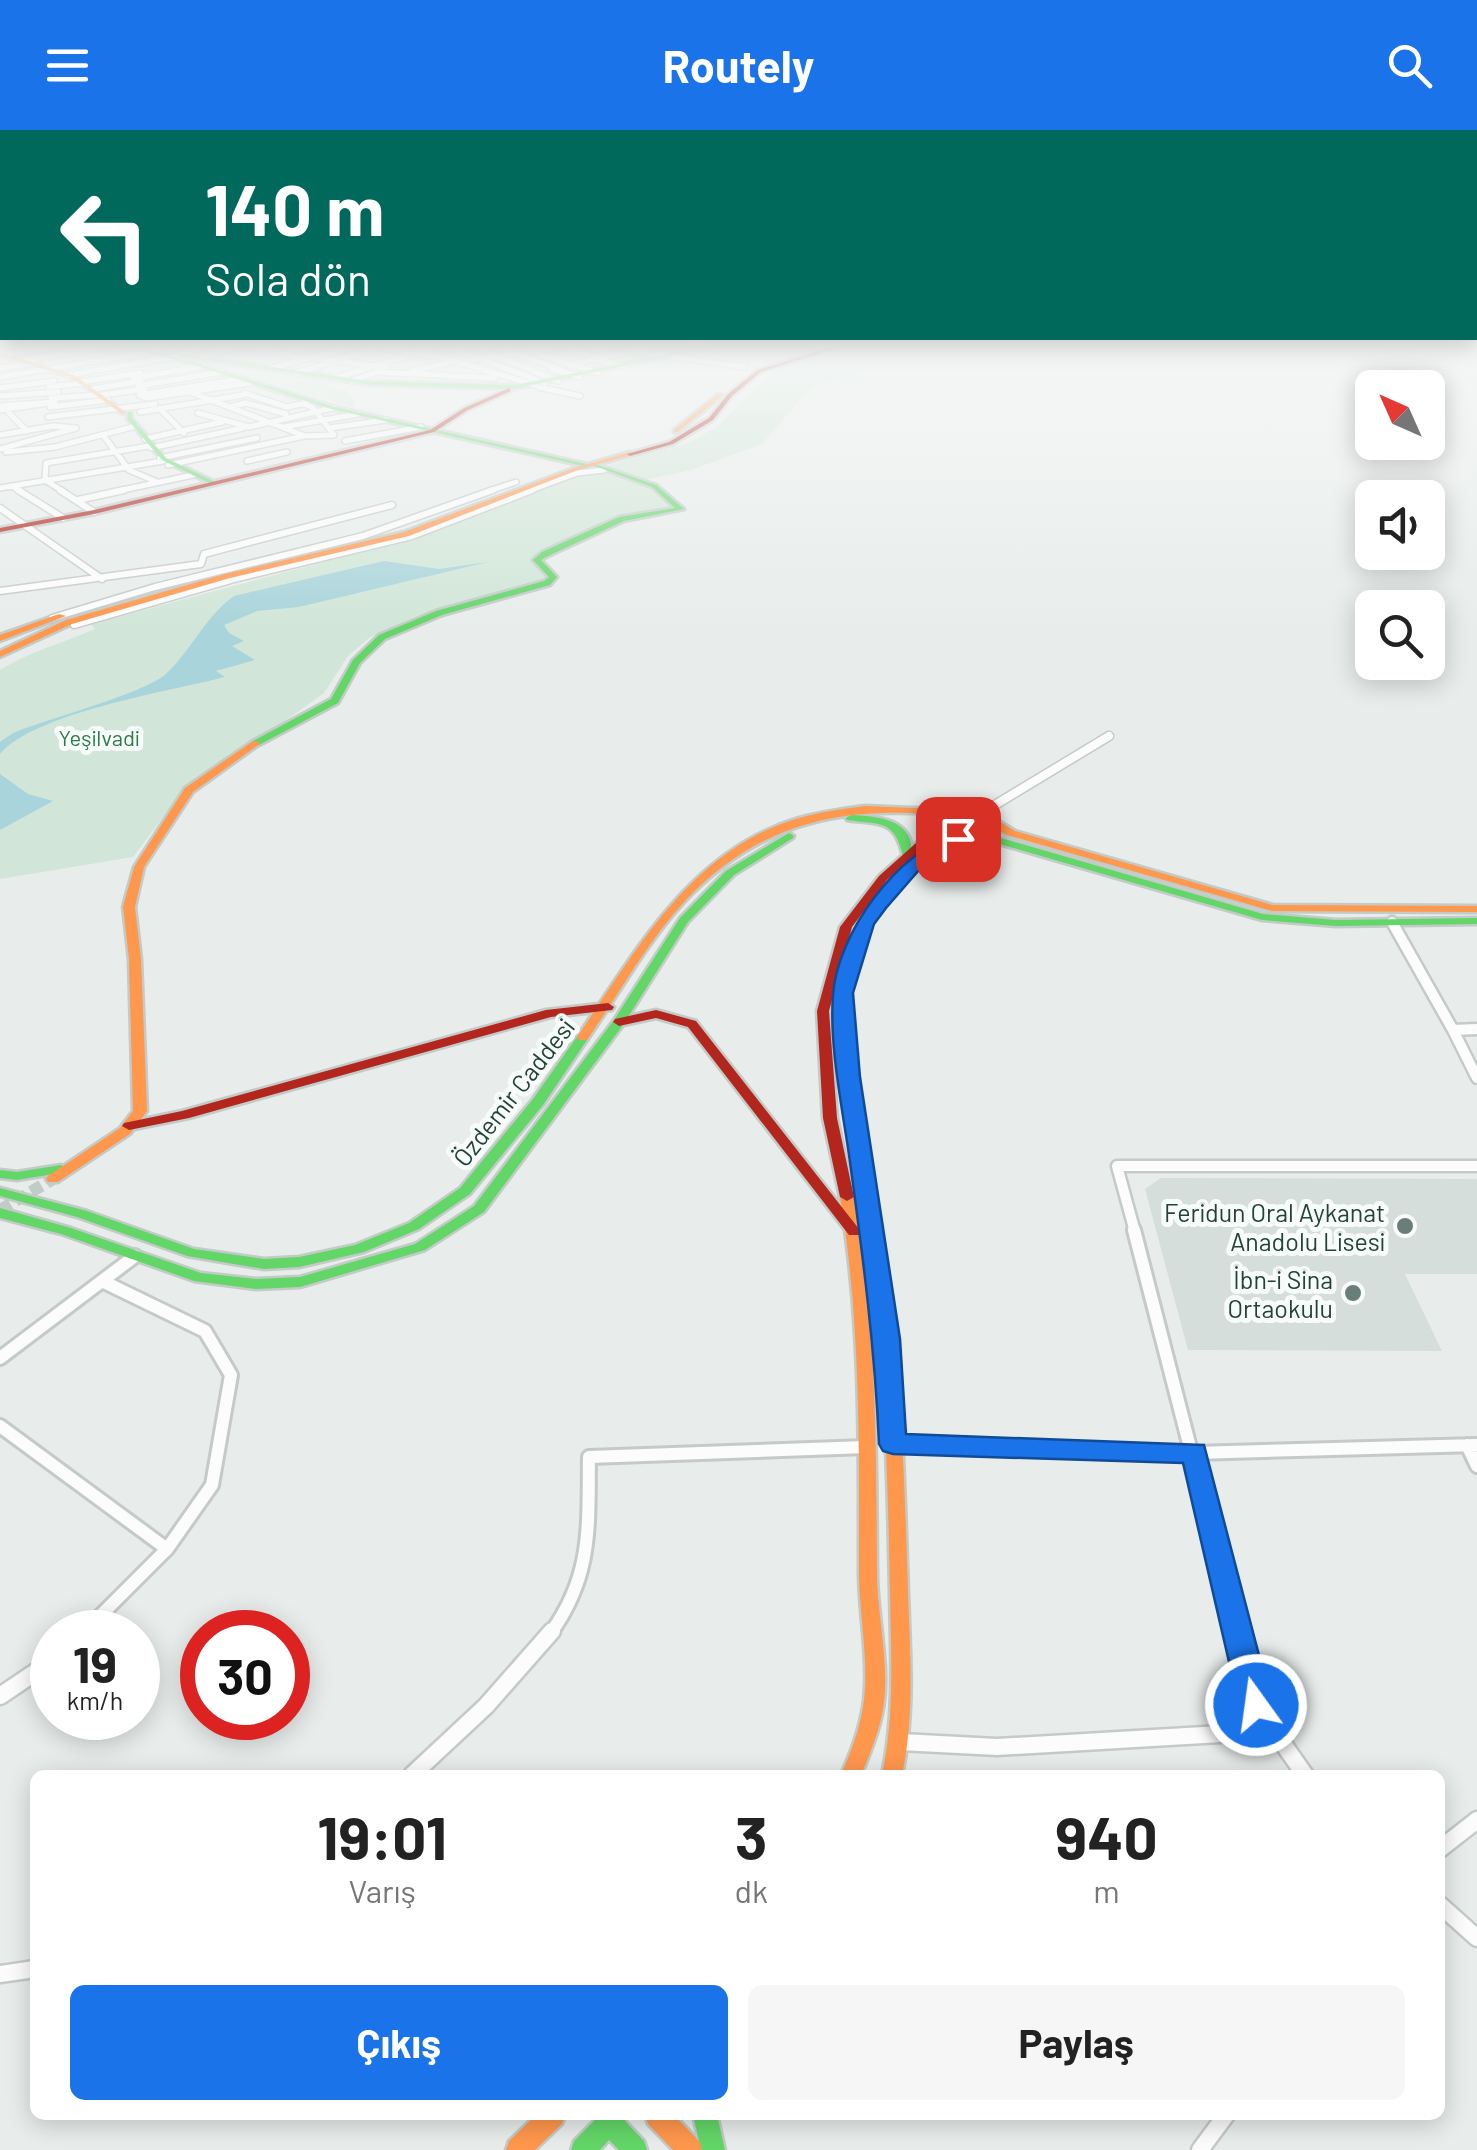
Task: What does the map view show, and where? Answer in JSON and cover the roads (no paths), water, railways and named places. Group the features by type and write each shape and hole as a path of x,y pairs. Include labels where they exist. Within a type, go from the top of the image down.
{"main road":[{"path":"138,440 214,484"},
{"path":"0,530 214,484 370,440"},
{"path":"53,1179 129,1126 140,1111 135,960 129,906 139,868 188,790 240,751 334,701 356,662 382,637 440,612 547,583 553,577 537,560 545,554 622,519 680,509 673,498 596,464 497,440"},
{"path":"510,486 596,464 649,440"},
{"path":"0,662 82,618 228,576 406,534 671,440"},
{"path":"551,455 590,455 635,446"},
{"path":"0,650 82,618 220,574 398,531 556,466 551,455"},
{"path":"0,638 52,618 82,618"},
{"name":"Özdemir Caddesi","path":"0,1192 82,1214 192,1253 264,1264 299,1262 359,1249 414,1226 465,1190 538,1102 680,900 736,852 790,824 829,811 885,806 931,821"},
{"path":"931,821 962,810 980,814 1011,833 1272,908 1477,909"},
{"name":"Özdemir Caddesi","path":"0,1213 198,1278 256,1284 300,1282 420,1247 479,1209 619,1022 684,920 730,873 791,834 842,817 882,814 931,821"},
{"path":"842,817 872,818 890,824 905,836 913,856"},
{"path":"931,821 958,839"},
{"path":"894,1770 902,1742 903,1686 887,1339 850,1077 843,993 865,924 930,836 931,821"},
{"path":"977,838 990,832 994,824"},
{"path":"853,1770 864,1746 875,1698 868,1627 863,1307 854,1232 830,1118 823,1011 846,926 863,901 913,856 940,844 977,838 1262,917 1477,921"},
{"path":"913,856 952,848 1023,848"},
{"path":"129,1126 184,1115 550,1013 608,1006"},
{"path":"619,1022 643,1012 657,1012 692,1024 854,1232"},
{"path":"0,1174 17,1176 72,1167"},
{"path":"518,2150 548,2120"},
{"path":"583,2150 608,2120"},
{"path":"612,2120 635,2150"},
{"path":"662,2120 690,2150"},
{"path":"706,2120 713,2150"}],"street":[{"path":"0,450 29,440"},
{"path":"41,440 55,447"},
{"path":"0,450 55,447 81,440"},
{"path":"101,440 125,466 158,483"},
{"path":"104,440 114,451"},
{"path":"107,440 125,466"},
{"path":"247,460 286,452 257,440"},
{"path":"268,443 282,440"},
{"path":"343,440 351,445"},
{"path":"74,442 80,457"},
{"path":"45,480 46,462 55,447"},
{"path":"46,462 114,451"},
{"path":"0,488 125,466"},
{"path":"77,500 194,475"},
{"path":"45,480 94,512"},
{"path":"11,486 62,518"},
{"path":"52,618 172,583 391,528 510,486"},
{"path":"0,591 201,564 204,554 392,506"},
{"path":"1,510 102,579"},
{"path":"980,814 1109,736"},
{"path":"1392,922 1477,1078"},
{"path":"1453,1030 1477,1029"},
{"path":"1301,1770 1256,1705 1194,1453 1116,1166 1477,1166"},
{"path":"0,1358 135,1256"},
{"path":"102,1281 205,1331 231,1375 212,1485 167,1550 106,1610"},
{"path":"0,1426 167,1550"},
{"path":"893,1444 1194,1453 1472,1445 1477,1466"},
{"path":"417,1770 536,1654 566,1608 585,1567 588,1457 866,1447"},
{"path":"0,1696 30,1676"},
{"path":"902,1742 997,1747 1273,1731"},
{"path":"1445,1845 1477,1820"},
{"path":"1445,1909 1477,1938"},
{"path":"0,1974 30,1970"},
{"path":"1200,2150 1222,2120"}],"water":[{"path":"384,561 439,569 488,562 299,607 257,611 224,625 229,633 244,641 232,646 255,660 216,671 225,677 72,715 17,739 0,754 0,742 13,733 156,681 176,664 234,596"},
{"path":"0,774 28,794 53,801 0,830"}],"tunnel":[{"path":"0,1210 53,1179"}],"place":[{"name":"Feridun Oral Aykanat Anadolu Lisesi","path":"1405,1226"},
{"name":"İbn-i Sina Ortaokulu","path":"1353,1293"}],"park label":[{"name":"Yeşilvadi","path":"99,737"}]}
